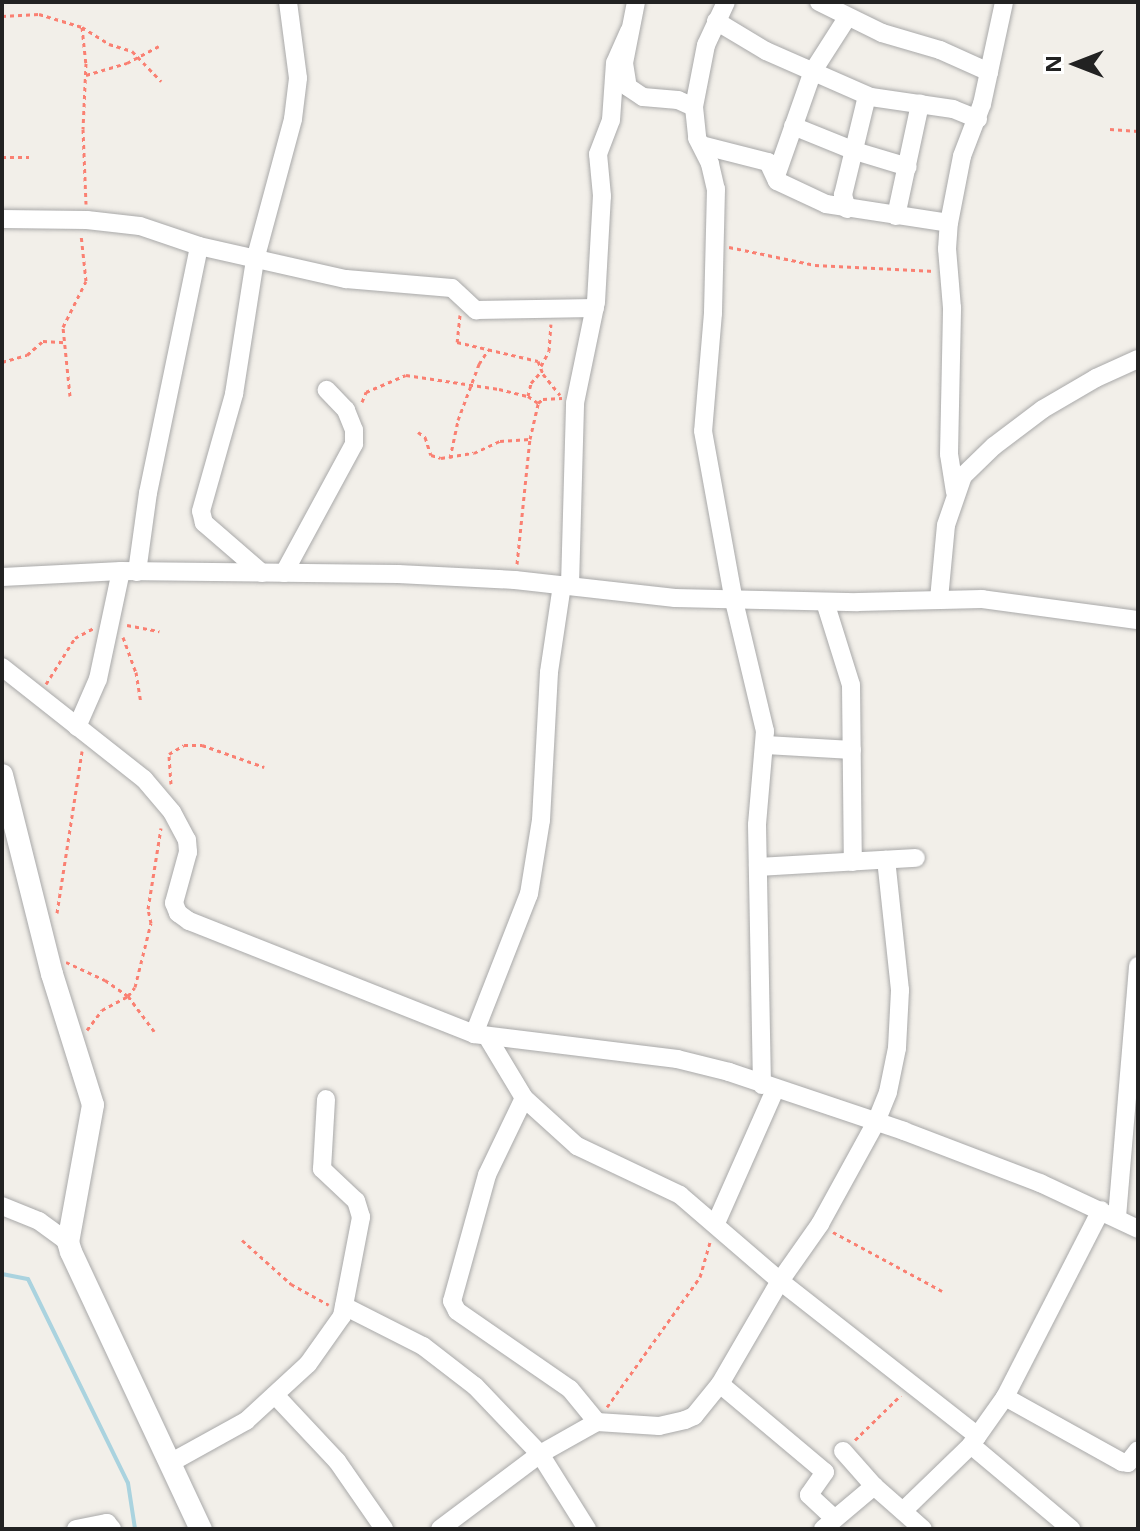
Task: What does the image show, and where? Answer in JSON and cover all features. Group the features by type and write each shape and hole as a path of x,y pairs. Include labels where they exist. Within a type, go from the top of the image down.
{"street":[{"path":"262,573 204,523 201,511 234,394 255,260 287,145 296,94 288,2"},
{"path":"636,2 624,63 628,87 643,97 678,100 694,107"},
{"path":"716,1223 768,1088 758,867 758,816 766,745 734,601 703,431 716,244 714,175 695,126 694,107 701,68 716,21 726,2"},
{"path":"819,2 895,39 940,50 989,72"},
{"path":"955,492 949,454 949,223 965,145 978,119 1004,2"},
{"path":"776,176 813,71 847,18"},
{"path":"716,21 766,51 867,96 953,109 978,119"},
{"path":"481,1036 529,894 541,820 549,672 566,585 568,400 595,308 602,196 598,154 611,120 615,63 629,31"},
{"path":"847,209 843,195 867,96"},
{"path":"896,216 920,104"},
{"path":"793,126 855,151 908,167"},
{"path":"701,145 768,162 777,181 847,209 949,223"},
{"path":"2,219 82,220 140,226 199,246 364,283 457,289 476,310 595,308"},
{"path":"81,730 143,520 199,246"},
{"path":"939,599 946,525 955,492 977,461 1043,409 1096,378 1138,359"},
{"path":"284,573 352,449 354,430 346,410 327,390"},
{"path":"2,577 129,572 515,580 675,598 734,601 939,599 1022,602 1138,620"},
{"path":"825,602 851,685 853,862"},
{"path":"2,667 144,779 170,809 187,840 188,852 174,903 183,918 481,1036 677,1059 718,1068 1040,1183 1138,1229"},
{"path":"766,745 852,750"},
{"path":"2,775 46,952 93,1112 68,1242"},
{"path":"758,867 916,858"},
{"path":"440,1529 540,1454 597,1422 659,1426 685,1420 694,1416 720,1384 780,1281 820,1224 876,1122 893,1070 900,1004 886,860"},
{"path":"903,1511 974,1441 1005,1397 1109,1214 1136,1040 1138,966"},
{"path":"481,1036 524,1098 577,1146 680,1195 780,1281 912,1383 1071,1529"},
{"path":"524,1098 487,1175 452,1301 457,1311 570,1389 597,1422"},
{"path":"170,1463 239,1427 275,1395 317,1354 343,1309 361,1217 356,1201 322,1169 326,1099"},
{"path":"2,1206 39,1221 68,1242 201,1529"},
{"path":"343,1309 394,1329 457,1370 540,1454 587,1529"},
{"path":"720,1384 825,1472 809,1495 829,1523 874,1486"},
{"path":"275,1395 337,1461 384,1529"},
{"path":"1005,1397 1122,1462 1128,1463 1138,1450"},
{"path":"843,1451 874,1486 923,1529"},
{"path":"76,1529 107,1523 112,1529"}],"path":[{"path":"2,16 39,14 82,27 109,44 126,48 161,81"},
{"path":"70,396 64,322 84,289 87,273 82,220 86,75 82,27"},
{"path":"86,75 137,58 159,46"},
{"path":"1110,129 1138,131"},
{"path":"2,157 29,157"},
{"path":"716,244 815,265 951,272"},
{"path":"461,295 456,340 538,361 541,369 568,400"},
{"path":"528,396 531,383 549,351 552,309"},
{"path":"2,362 27,355 43,341 65,342"},
{"path":"450,458 455,429 479,364 488,350"},
{"path":"354,430 364,394 401,377 473,384 528,396 538,403 568,400"},
{"path":"515,580 530,439 538,403"},
{"path":"418,432 425,437 431,455 450,458 486,450 498,441 530,439"},
{"path":"113,622 134,662 141,702"},
{"path":"33,694 47,683 75,638 85,630 113,622 159,631"},
{"path":"81,730 57,912 46,952 81,967 128,996 154,1031"},
{"path":"75,1046 102,1010 128,996 135,987 148,933 148,909 160,832 174,795 167,761 175,749 202,745 264,767"},
{"path":"597,1422 700,1277 716,1223"},
{"path":"820,1224 942,1291"},
{"path":"242,1240 291,1284 343,1309"},
{"path":"843,1451 912,1383"}],"waterway":[{"path":"2,1274 28,1279 128,1483 135,1529"}]}
